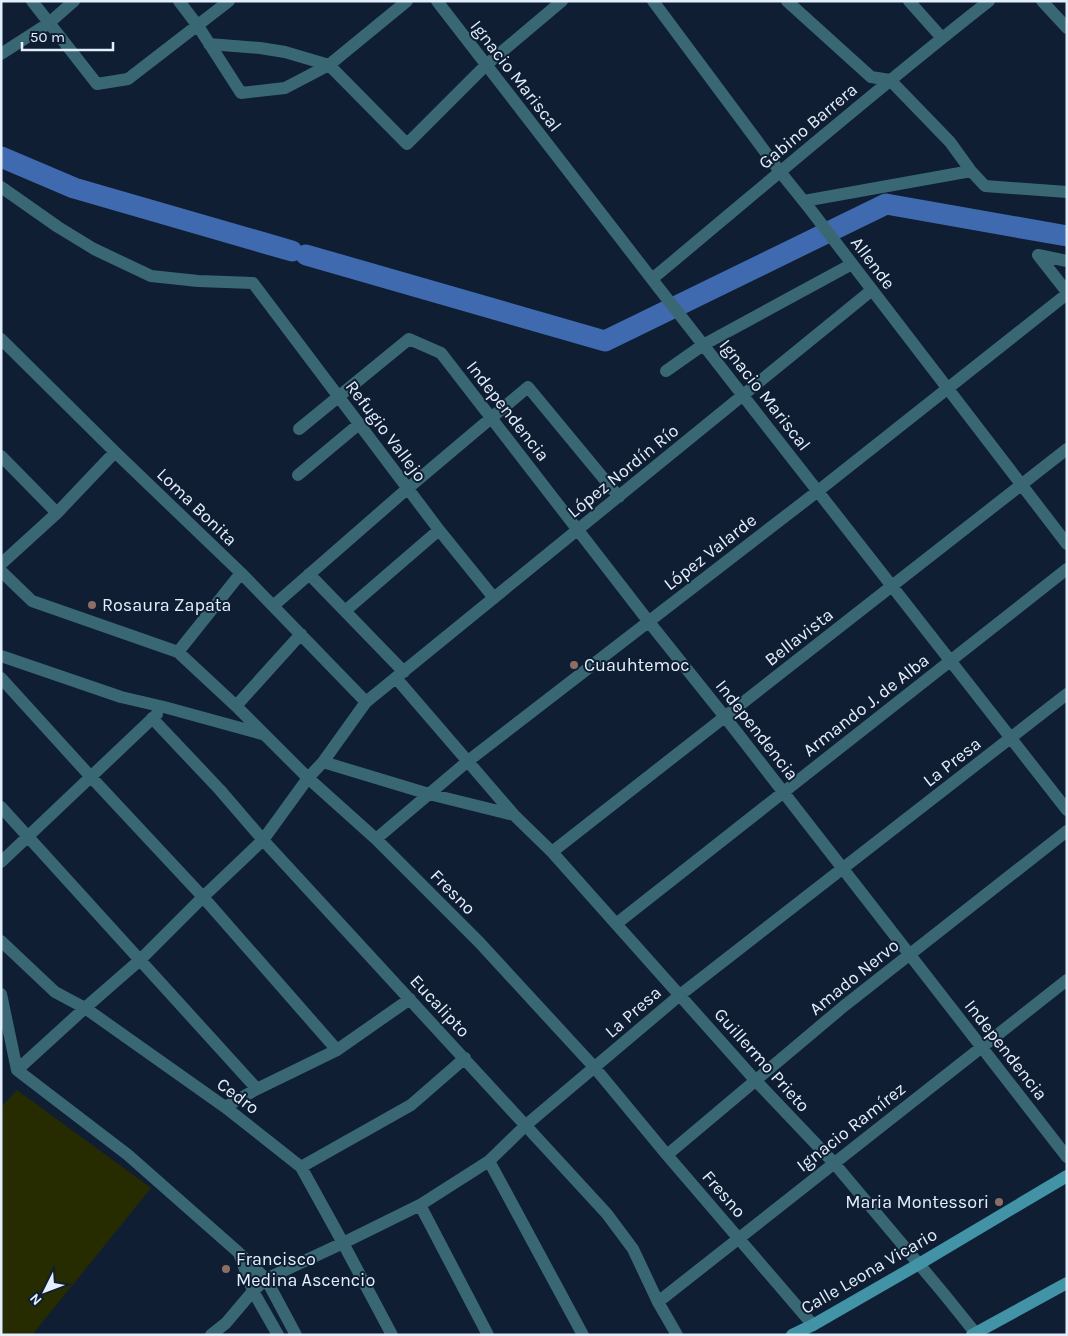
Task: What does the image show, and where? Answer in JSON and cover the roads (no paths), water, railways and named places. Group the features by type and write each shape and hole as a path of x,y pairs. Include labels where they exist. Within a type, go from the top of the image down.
{"main road":[{"name":"Calle Leona Vicario","path":"792,1335 813,1325 1067,1176"},
{"path":"975,1334 1067,1283"}],"street":[{"path":"32,1 97,84 128,79 229,1"},
{"path":"1,54 49,23 74,1"},
{"path":"179,1 198,26 241,93 285,88 329,65 407,1"},
{"name":"Ignacio Mariscal","path":"437,1 1067,810"},
{"path":"209,44 285,52 329,65 407,144 486,65 562,1"},
{"name":"Allende","path":"653,1 781,173 1067,544"},
{"path":"787,1 871,77 890,80 950,142 971,171 985,186 1067,192"},
{"path":"909,1 942,38"},
{"name":"Gabino Barrera","path":"655,283 890,80 989,1"},
{"path":"1042,1 1067,28"},
{"path":"807,205 971,171"},
{"name":"Refugio Vallejo","path":"1,188 94,249 151,276 198,281 253,283 439,530 494,598"},
{"path":"1067,260 1038,255 1067,293"},
{"path":"666,371 701,342 849,261"},
{"name":"López Nordín Río","path":"16,1070 140,960 263,840 366,702 872,290"},
{"name":"López Valarde","path":"376,839 468,761 818,491 1067,293"},
{"name":"Loma Bonita","path":"1,339 115,452 242,573 366,702"},
{"name":"Independencia","path":"338,397 409,339 441,353 1067,1157"},
{"path":"273,606 528,387 619,496"},
{"path":"299,429 338,397"},
{"path":"298,475 358,424"},
{"name":"Bellavista","path":"552,852 1067,449"},
{"path":"1,564 57,513 115,452"},
{"path":"1,456 57,513"},
{"path":"345,611 439,530"},
{"name":"Armando J. de Alba","path":"616,924 1067,569"},
{"name":"Fresno","path":"1,571 32,601 178,652 236,706 308,778 376,839 479,942 595,1068 813,1325"},
{"path":"178,652 242,573"},
{"name":"Guillermo Prieto","path":"309,574 345,611 400,675 468,761 514,815 552,852 756,1081 834,1164 944,1294 975,1334"},
{"path":"236,706 301,634"},
{"path":"1,656 121,697 264,735"},
{"path":"1,678 203,897 337,1050"},
{"name":"La Presa","path":"211,1335 226,1323 253,1291 266,1279 420,1205 488,1161 526,1125 680,995 1067,694"},
{"path":"1,862 164,707"},
{"name":"Eucalipto","path":"152,718 607,1214 633,1250 658,1302 677,1335"},
{"path":"323,762 428,794 514,815"},
{"path":"1,807 257,1089"},
{"name":"Amado Nervo","path":"668,1155 844,1006 1067,831"},
{"name":"Cedro","path":"1,941 55,992 85,1008 225,1107 301,1167 392,1335"},
{"name":"Ignacio Ramírez","path":"658,1302 1067,980"},
{"path":"1,994 16,1070 128,1155 238,1252 266,1279 296,1335"},
{"path":"225,1107 257,1089 337,1050 410,999"},
{"path":"301,1167 412,1105 465,1058"},
{"path":"488,1161 583,1335"},
{"path":"420,1205 488,1335"},
{"path":"238,1252 253,1291 278,1335"}],"waterway":[{"path":"1,157 74,188 292,251"},
{"path":"306,255 605,341 886,204 1067,236"}],"place":[{"name":"Rosaura Zapata","path":"92,605"},
{"name":"Cuauhtemoc","path":"574,665"},
{"name":"Maria Montessori","path":"999,1202"},
{"name":"Francisco Medina Ascencio","path":"226,1269"}]}
